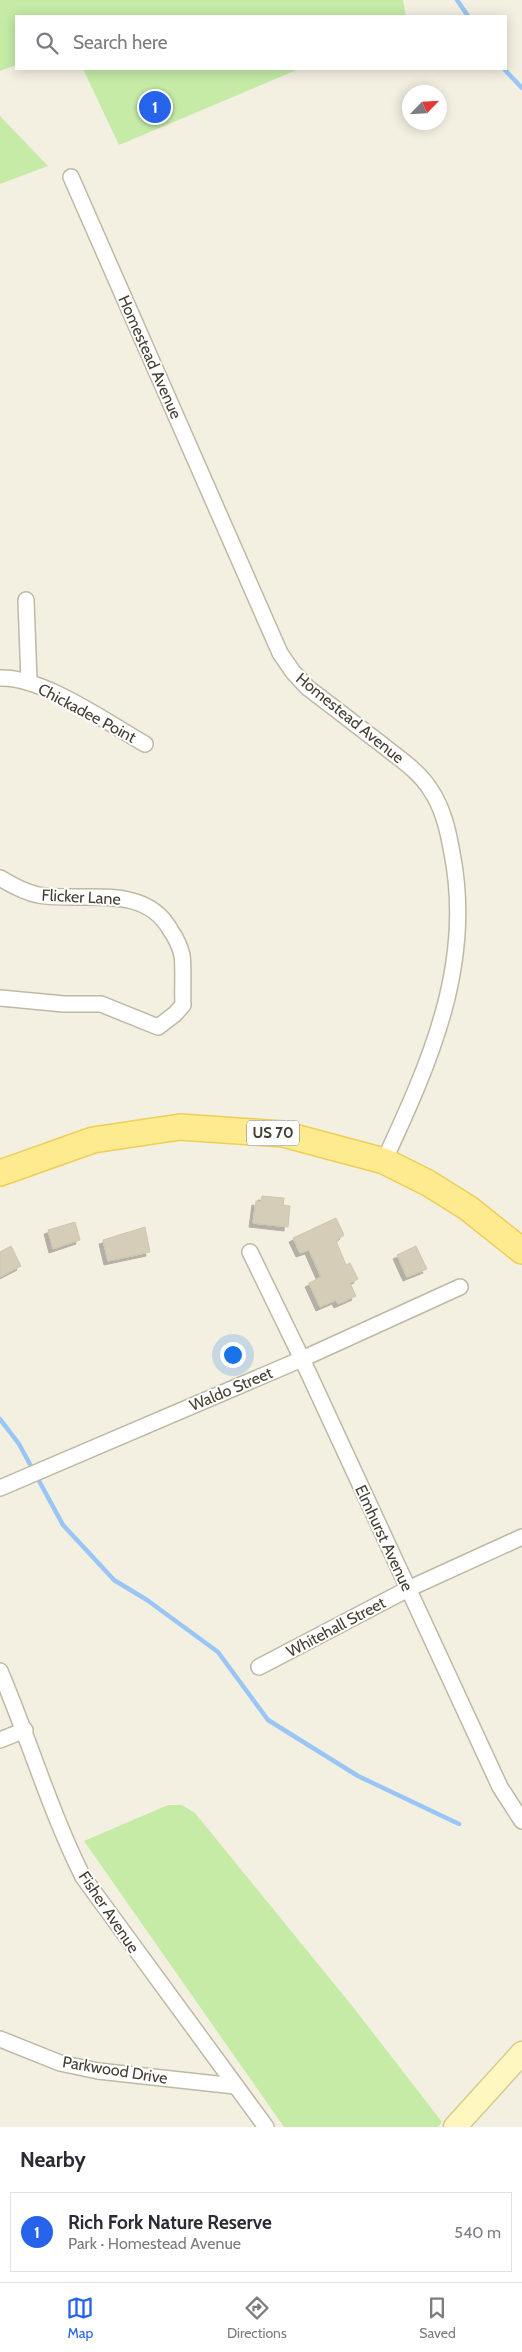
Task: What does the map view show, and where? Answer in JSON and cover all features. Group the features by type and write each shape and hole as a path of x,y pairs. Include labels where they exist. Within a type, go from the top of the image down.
{"main road":[{"name":"US 70","path":"0,1173 93,1140 180,1128 283,1134 384,1161 428,1183 468,1208 522,1251"}],"street":[{"name":"Homestead Avenue","path":"71,177 280,652 293,672 308,688 414,770 430,788 441,808 454,863 458,894 458,925 452,986 435,1042 417,1088 384,1161"},
{"path":"26,600 29,681"},
{"name":"Chickadee Point","path":"0,678 12,677 29,681 76,704 145,744"},
{"name":"Flicker Lane","path":"0,878 22,891 40,895 89,898 107,896 127,899 154,909 168,924 182,955 183,1005 158,1027 101,1004 56,1004 0,998"},
{"name":"Elmhurst Avenue","path":"250,1252 302,1359 500,1787 522,1821"},
{"name":"Waldo Street","path":"0,1488 302,1359 460,1287"},
{"name":"Whitehall Street","path":"259,1667 408,1589 522,1537"},
{"name":"Fisher Avenue","path":"0,1670 25,1730 68,1848 83,1877 266,2127"},
{"path":"0,1740 25,1730"},
{"name":"Parkwood Drive","path":"0,2039 60,2063 98,2071 235,2086"},
{"path":"455,2127 522,2053"}],"green space":[{"path":"0,0 403,0 406,15 15,15 15,65 0,71"},
{"path":"83,70 297,70 119,145"},
{"path":"0,116 48,166 0,184"},
{"path":"168,1805 182,1805 195,1813 353,2007 442,2122 438,2127 284,2127 84,1841"}],"building":[{"path":"262,1196 284,1198 283,1205 290,1206 288,1227 253,1223 256,1201 261,1202"},
{"path":"336,1218 344,1235 336,1241 346,1265 350,1263 358,1279 350,1283 356,1296 338,1304 336,1300 320,1307 309,1283 321,1277 309,1250 300,1253 293,1238"},
{"path":"75,1222 80,1240 53,1249 48,1230"},
{"path":"145,1227 150,1252 108,1261 103,1240"},
{"path":"11,1246 21,1266 0,1277 0,1252"},
{"path":"416,1246 427,1269 407,1277 397,1255"}],"waterway":[{"path":"457,0 467,15"},
{"path":"505,70 522,88"},
{"path":"0,1419 19,1444 63,1525 114,1580 147,1600 218,1652 268,1720 358,1776 459,1824"}],"place":[{"name":"Rich Fork Nature Reserve","path":"155,107"}]}
